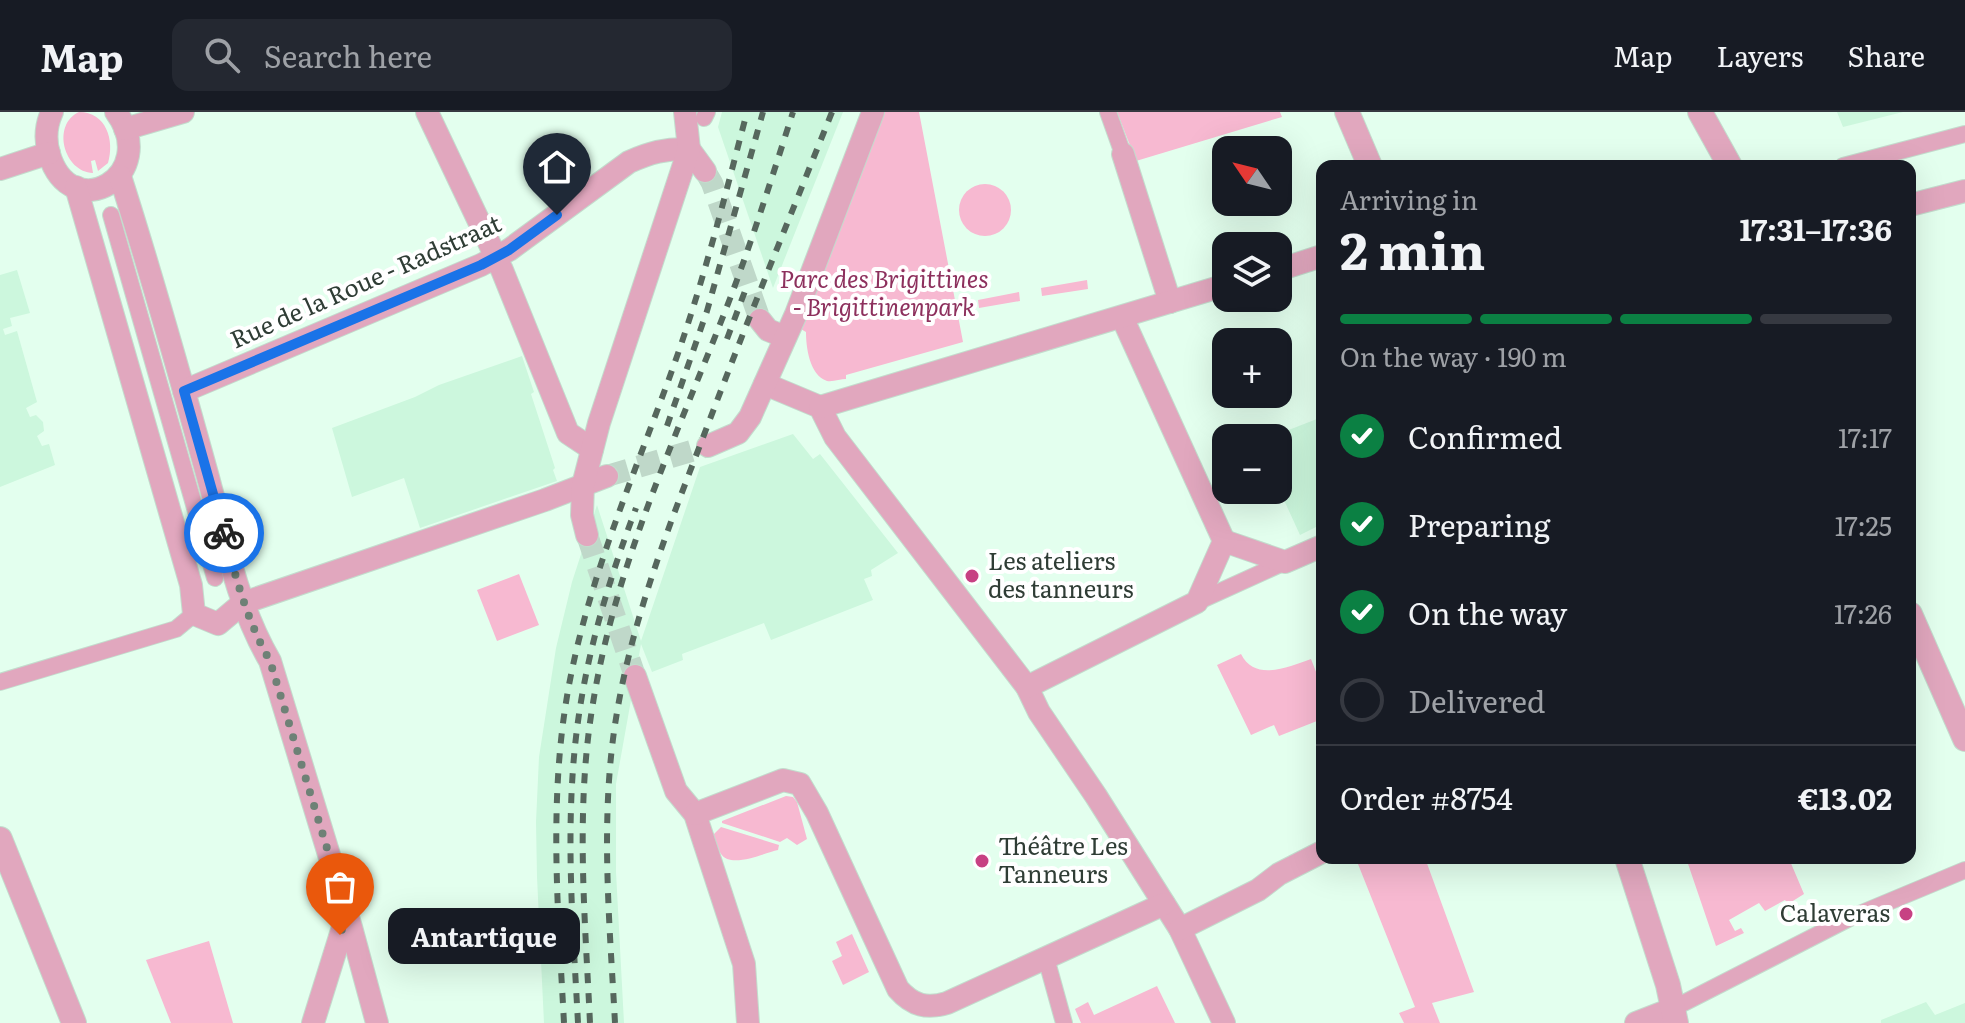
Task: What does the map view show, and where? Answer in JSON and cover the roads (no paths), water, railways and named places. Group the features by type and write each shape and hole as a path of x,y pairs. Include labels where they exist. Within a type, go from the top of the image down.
{"street":[{"path":"52,112 47,125 49,153 56,170 76,187 98,190 120,176 128,154 121,120 183,112"},
{"path":"427,112 496,257 568,433 592,449"},
{"path":"708,446 744,428 785,337 873,112"},
{"path":"1108,112 1170,302"},
{"path":"1347,112 1367,160"},
{"path":"1700,112 1725,160"},
{"path":"587,535 582,515 583,485 592,449 698,114"},
{"path":"1866,160 1965,134"},
{"path":"689,149 705,171"},
{"name":"Rue de la Roue - Radstraat","path":"184,391 496,257 629,162 651,152 689,149"},
{"path":"0,169 49,153"},
{"path":"120,176 243,603 258,641 270,661 377,1023"},
{"path":"76,187 191,585 194,614"},
{"path":"1916,203 1965,191"},
{"path":"111,215 215,578"},
{"path":"1292,266 1316,258"},
{"path":"765,384 820,407 1212,289"},
{"path":"1122,317 1224,541 1285,562"},
{"path":"760,320 768,330 785,337"},
{"path":"820,407 835,437 1027,687 1039,712 1180,929 1224,1023"},
{"path":"194,614 218,624 243,603 607,476"},
{"path":"1197,602 1224,541"},
{"path":"1027,687 1197,602 1316,549"},
{"path":"0,682 176,629 194,614"},
{"path":"1916,628 1965,739"},
{"path":"635,676 676,791 695,814 744,964 748,1023"},
{"path":"695,814 783,780 800,784 817,813 898,989 913,1002 933,1007 1164,904"},
{"path":"0,839 74,1023"},
{"path":"1180,929 1258,890 1279,874 1316,855"},
{"path":"1629,864 1668,985 1660,1020"},
{"path":"1660,1020 1850,918 1965,870"},
{"path":"313,1023 347,914"},
{"path":"1046,958 1064,1023"}],"tunnel":[{"path":"705,171 712,183 760,320"},
{"path":"607,476 708,446"},
{"path":"587,535 635,676"}],"railway":[{"path":"564,1023 556,854 559,769 569,685 602,562 695,300 747,112"},
{"path":"667,426 707,311 763,112"},
{"path":"590,1023 584,903 584,783 587,743 603,650 633,547 739,273 793,112"},
{"path":"615,1023 608,881 609,774 619,698 628,659 678,503 832,112"},
{"path":"727,339 748,283"},
{"path":"578,1023 570,844 576,737 585,678 599,621 636,508"}],"place":[{"name":"Les ateliers des tanneurs","path":"972,576"},
{"name":"Théâtre Les Tanneurs","path":"982,861"},
{"name":"Calaveras","path":"1906,914"},
{"name":"Antartique","path":"340,935"}],"park label":[{"name":"Parc des Brigittines - Brigittinenpark","path":"884,294"}]}
